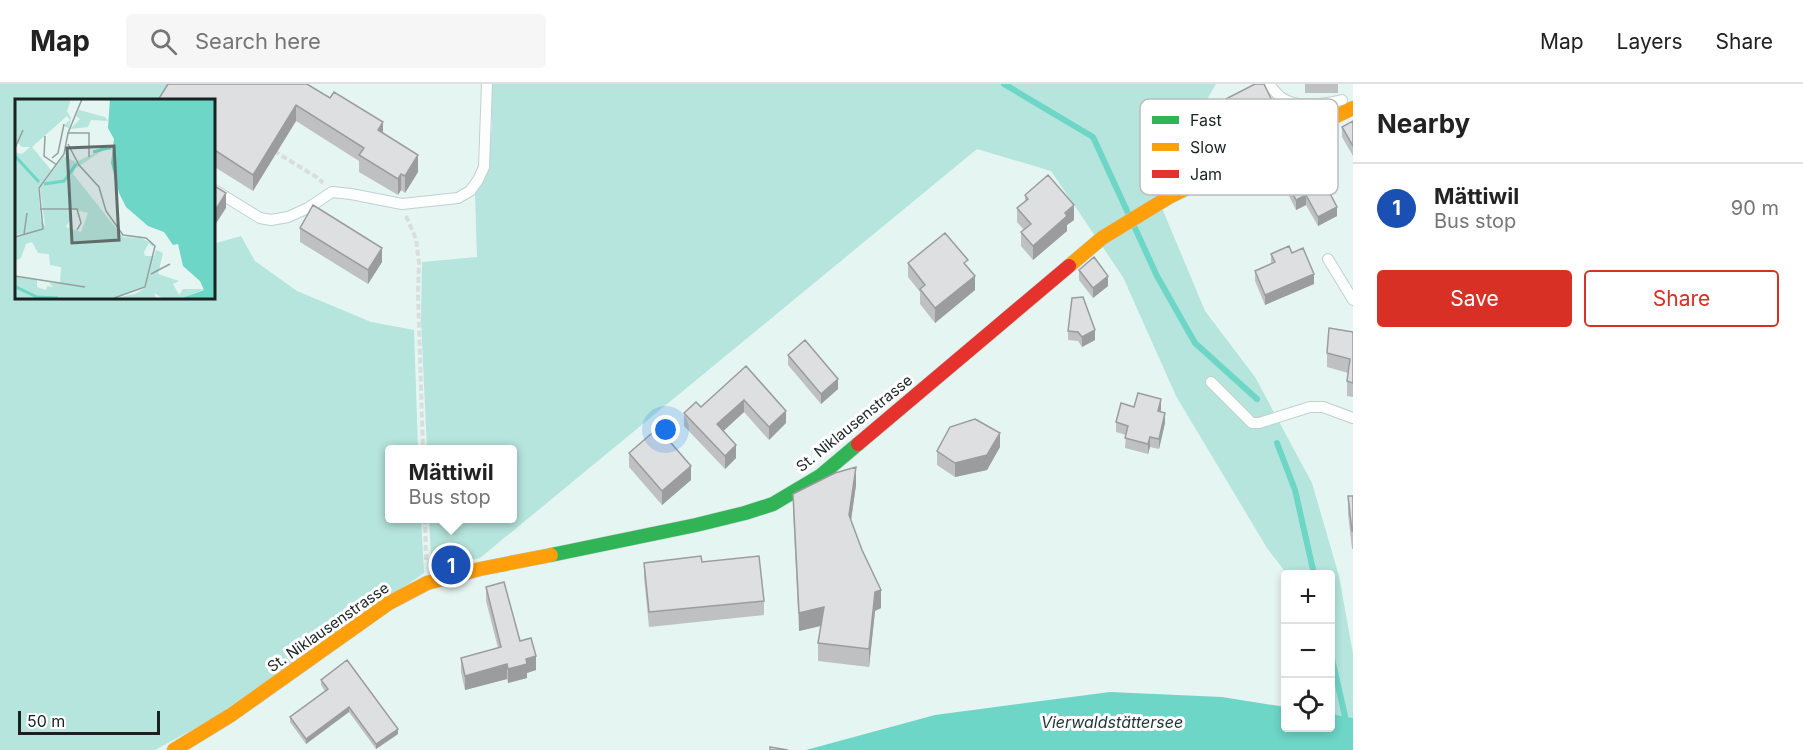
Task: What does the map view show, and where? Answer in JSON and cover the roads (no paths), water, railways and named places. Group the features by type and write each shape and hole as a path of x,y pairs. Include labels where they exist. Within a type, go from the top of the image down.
{"street":[{"name":"St. Niklausenstrasse","path":"174,750 231,715 389,603 428,583 480,568 696,525 773,504 820,476 1102,238 1173,195"}],"lane":[{"path":"214,190 260,218 271,220 288,217 308,208 332,192 402,204 458,198 470,190 484,167 487,84"},
{"path":"1269,84 1283,99"},
{"path":"1338,101 1342,100 1350,110"},
{"path":"1328,259 1353,300"},
{"path":"1211,382 1252,423 1259,423 1310,406 1323,407 1353,418"}],"water":[{"name":"Vierwaldstättersee","path":"1110,692 1222,697 1281,706 1281,732 1335,732 1335,715 1353,718 1353,750 806,750 935,715"}],"waterway":[{"path":"1004,84 1093,137 1128,213"},
{"path":"1135,228 1157,276 1195,343 1257,399"},
{"path":"1277,443 1295,490 1313,570"},
{"path":"1335,672 1345,716"}],"place":[{"name":"Mättiwil","path":"451,565"}]}
